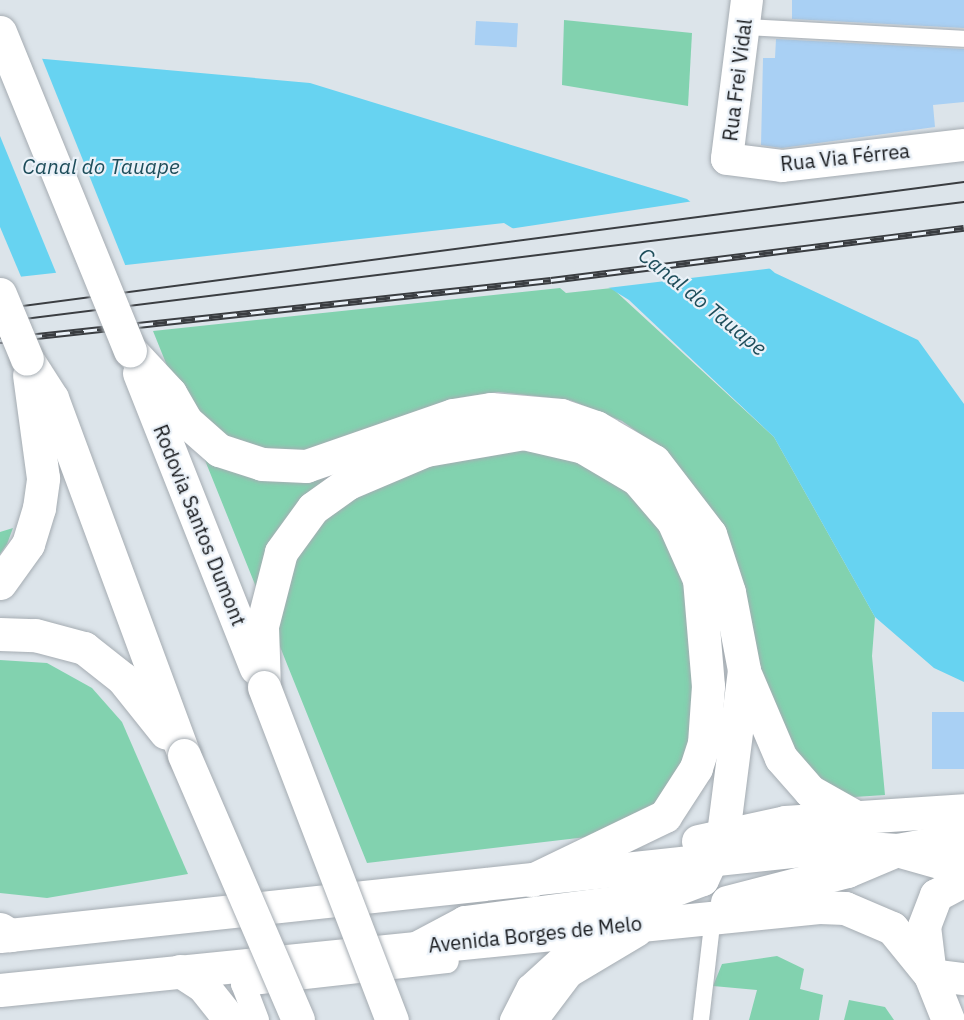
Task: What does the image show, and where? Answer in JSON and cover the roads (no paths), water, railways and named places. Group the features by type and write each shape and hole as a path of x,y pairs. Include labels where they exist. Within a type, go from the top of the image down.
{"main road":[{"name":"Rodovia Santos Dumont","path":"0,32 130,350 393,1020"},
{"path":"0,294 27,359 52,398 184,755 298,1020"},
{"path":"130,350 170,393 186,421 219,450 262,464 344,470 466,440 523,433 552,437 601,456 637,479 657,498 688,545 706,628 708,718 696,768 665,816 651,827 532,879"},
{"path":"0,583 28,544 39,508 43,478 27,359"},
{"path":"264,687 262,626 281,552 344,470 453,415 491,409 561,415 626,442 678,487 710,534 729,592 744,670 781,758 810,791 856,817"},
{"path":"0,634 35,635 84,648 122,678 184,755"},
{"path":"416,948 465,922 683,889 702,879 720,846 744,670"},
{"path":"720,846 785,822 964,810"},
{"path":"713,916 748,893 847,871 897,850 964,838"},
{"path":"3,934 532,879 720,846 838,846 897,850 964,869"},
{"path":"948,1020 930,975 925,943 928,909 943,887 964,880"},
{"name":"Avenida Borges de Melo","path":"0,990 416,948 653,921 845,908 892,928 930,975"},
{"path":"530,1020 567,971 653,921"},
{"path":"180,971 203,986 230,1020"}],"street":[{"name":"Rua Frei Vidal","path":"727,159 746,13"},
{"name":"Rua Via Férrea","path":"727,159 782,166 964,145"},
{"path":"257,1020 243,984 574,946 529,987 512,1020"},
{"path":"930,975 964,979"}],"lane":[{"path":"746,13 964,39"},
{"path":"701,1020 713,916"}],"water":[{"name":"Canal do Tauape","path":"0,55 310,83 687,199 775,273 918,340 964,404 964,682 934,668 875,617 774,437 629,300 504,223 0,279"}],"tram line":[{"path":"0,309 964,182"},
{"path":"0,322 964,202"}],"railway":[{"path":"0,340 551,280 964,228"}]}
